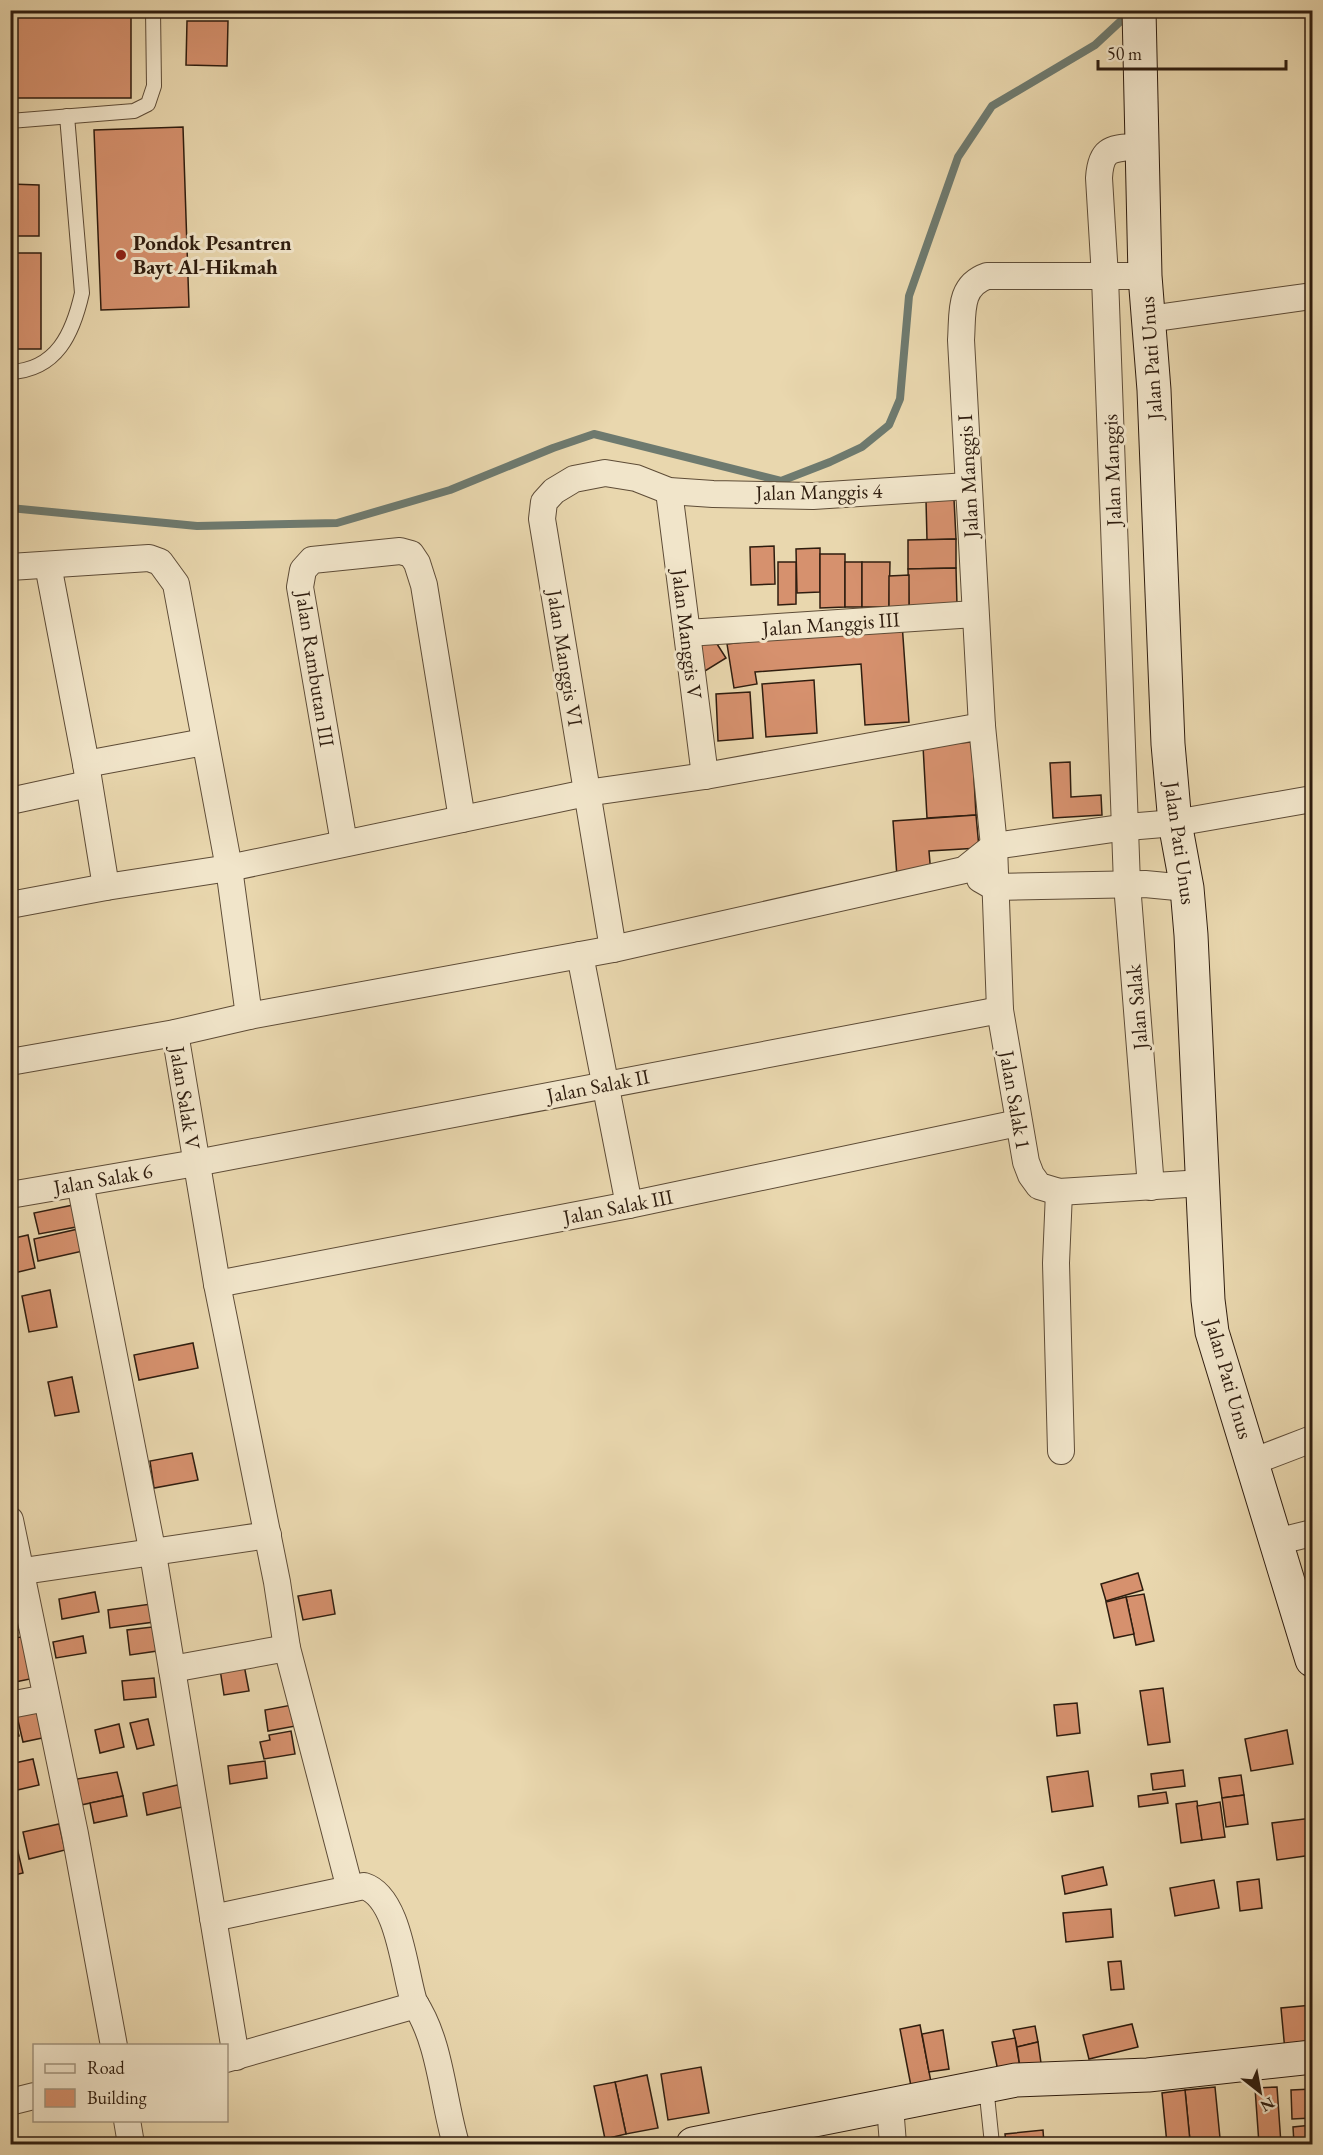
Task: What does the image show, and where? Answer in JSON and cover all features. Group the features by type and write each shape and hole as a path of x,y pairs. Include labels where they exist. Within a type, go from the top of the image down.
{"main road":[{"name":"Jalan Pati Unus","path":"1139,10 1128,148 1125,276 1149,319 1154,390 1168,744 1152,825 1177,1185 1208,1300 1212,1332 1312,1660"},
{"path":"693,2145 1016,2080 1138,2076 1312,2057"}],"street":[{"name":"Jalan Manggis","path":"1128,148 1102,159 1098,178 1125,276 1152,825"},
{"name":"Jalan Manggis I","path":"993,846 981,726 961,340 963,304 967,289 975,280 987,276 1125,276"},
{"path":"1149,319 1312,296"},
{"name":"Jalan Manggis VI","path":"613,949 542,519 544,502 554,491 574,479 604,473 636,478 669,491"},
{"name":"Jalan Manggis 4","path":"669,491 813,496 968,486"},
{"name":"Jalan Manggis V","path":"669,491 705,776"},
{"name":"Jalan Rambutan III","path":"344,843 300,587 303,570 312,560 400,551 411,554 417,562 424,585 462,819"},
{"path":"10,567 149,558 160,562 176,584 229,868 249,1016"},
{"path":"48,565 106,886"},
{"name":"Jalan Manggis III","path":"687,633 975,615"},
{"path":"10,905 106,886 229,868 586,793 705,776 981,726"},
{"path":"10,801 87,774 204,742"},
{"path":"10,1062 175,1033 249,1016 613,949 964,870 993,846 1152,825 1312,799"},
{"name":"Jalan Salak","path":"1152,825 1177,1185"},
{"name":"Jalan Salak 1","path":"993,846 1000,1010 1018,1123 1026,1162 1035,1182 1044,1188 1059,1192"},
{"path":"964,870 994,887 1156,885"},
{"path":"580,955 629,1205"},
{"name":"Jalan Salak II","path":"196,1163 1000,1010"},
{"name":"Jalan Salak V","path":"175,1033 217,1284 268,1535 287,1648 350,1889"},
{"name":"Jalan Salak III","path":"217,1284 629,1205 1018,1123"},
{"name":"Jalan Salak 6","path":"10,1195 196,1163"},
{"path":"80,1183 153,1554 213,1918 231,2058 416,2005"},
{"path":"1061,1451 1056,1263 1059,1192 1177,1185"},
{"path":"1252,1462 1312,1439"},
{"path":"10,1520 15,1572 46,1698 75,1834 114,2044"},
{"path":"1276,1542 1312,1533"},
{"path":"15,1572 153,1554 268,1535"},
{"path":"172,1669 287,1648"},
{"path":"10,1705 46,1698"},
{"path":"213,1918 364,1886 380,1896 386,1905 416,2005 423,2012 432,2037 451,2144"},
{"path":"10,2102 33,2096"},
{"path":"890,2106 893,2145"},
{"path":"127,2122 131,2145"}],"lane":[{"path":"10,121 135,111 148,104 154,86 153,10"},
{"path":"10,372 46,363 62,346 76,321 82,293 67,116"},
{"path":"986,2086 992,2145"}],"building":[{"path":"10,10 131,10 131,98 10,98"},
{"path":"187,21 228,21 227,66 186,65"},
{"path":"183,127 189,307 101,310 94,130"},
{"path":"10,184 39,185 39,236 10,236"},
{"path":"10,253 41,253 41,349 10,349"},
{"path":"954,499 956,539 927,540 926,500"},
{"path":"956,539 956,568 908,569 908,540"},
{"path":"774,546 775,584 751,585 750,547"},
{"path":"820,548 820,592 797,593 796,549"},
{"path":"820,554 845,554 845,607 820,608"},
{"path":"778,562 796,562 796,604 778,605"},
{"path":"845,562 862,562 862,607 845,607"},
{"path":"862,562 890,562 889,607 862,607"},
{"path":"956,568 957,605 909,606 908,569"},
{"path":"909,575 909,606 889,607 889,576"},
{"path":"902,623 909,722 865,725 861,664 755,672 757,684 734,688 727,644"},
{"path":"710,633 726,658 705,671 689,646"},
{"path":"814,680 817,733 766,737 762,684"},
{"path":"750,692 753,738 718,741 716,694"},
{"path":"972,742 976,815 927,818 923,746"},
{"path":"1070,762 1071,797 1101,795 1102,815 1053,818 1050,763"},
{"path":"976,815 979,848 929,851 931,875 897,877 893,821"},
{"path":"78,1204 76,1227 39,1234 34,1213"},
{"path":"78,1229 83,1251 38,1261 34,1239"},
{"path":"28,1235 35,1268 10,1274 10,1239"},
{"path":"50,1290 57,1327 29,1332 22,1296"},
{"path":"193,1343 198,1368 139,1380 134,1355"},
{"path":"72,1377 79,1412 55,1416 48,1382"},
{"path":"192,1453 198,1480 154,1488 150,1461"},
{"path":"1138,1573 1143,1590 1106,1601 1101,1584"},
{"path":"331,1590 335,1614 303,1620 298,1596"},
{"path":"95,1592 99,1612 62,1619 59,1599"},
{"path":"20,1594 27,1628 10,1632 10,1596"},
{"path":"1144,1594 1154,1641 1136,1645 1126,1597"},
{"path":"1126,1597 1134,1634 1114,1638 1106,1602"},
{"path":"151,1604 154,1622 110,1628 108,1610"},
{"path":"161,1626 164,1650 130,1655 127,1630"},
{"path":"26,1636 35,1678 10,1683 10,1639"},
{"path":"83,1636 86,1653 56,1658 53,1642"},
{"path":"244,1665 249,1691 224,1695 220,1669"},
{"path":"154,1678 156,1697 124,1700 122,1681"},
{"path":"1163,1688 1170,1742 1148,1745 1140,1691"},
{"path":"1077,1703 1080,1733 1057,1736 1054,1705"},
{"path":"297,1704 301,1725 268,1731 265,1710"},
{"path":"41,1707 52,1736 23,1742 16,1712"},
{"path":"10,1717 14,1717 19,1736 10,1738"},
{"path":"148,1719 154,1745 137,1749 130,1723"},
{"path":"119,1724 124,1747 100,1753 95,1730"},
{"path":"1287,1730 1293,1764 1251,1771 1245,1739"},
{"path":"291,1731 295,1754 264,1759 260,1742 270,1740 269,1735"},
{"path":"33,1759 39,1785 13,1791 10,1764"},
{"path":"265,1761 267,1778 230,1784 228,1766"},
{"path":"1183,1770 1185,1786 1153,1790 1151,1774"},
{"path":"1088,1771 1093,1806 1052,1812 1047,1777"},
{"path":"117,1772 123,1796 81,1805 77,1779"},
{"path":"1241,1775 1244,1795 1222,1798 1219,1778"},
{"path":"186,1783 191,1805 147,1815 143,1793"},
{"path":"10,1789 15,1811 10,1812"},
{"path":"1166,1792 1168,1803 1139,1807 1138,1796"},
{"path":"1244,1795 1248,1824 1226,1827 1222,1798"},
{"path":"123,1796 127,1816 94,1823 90,1803"},
{"path":"1197,1801 1202,1840 1181,1843 1176,1804"},
{"path":"1220,1802 1225,1837 1202,1840 1197,1806"},
{"path":"1312,1818 1312,1855 1277,1860 1272,1823"},
{"path":"59,1824 65,1850 29,1859 23,1832"},
{"path":"13,1831 23,1873 10,1876 10,1832"},
{"path":"1103,1867 1107,1885 1065,1894 1062,1876"},
{"path":"1259,1879 1262,1908 1240,1911 1237,1882"},
{"path":"1214,1880 1219,1908 1175,1916 1170,1888"},
{"path":"1111,1909 1113,1937 1066,1942 1063,1913"},
{"path":"1121,1961 1124,1989 1111,1990 1108,1962"},
{"path":"1312,2005 1312,2048 1285,2051 1281,2008"},
{"path":"1132,2024 1138,2047 1089,2059 1083,2035"},
{"path":"920,2025 931,2082 911,2086 900,2029"},
{"path":"1035,2026 1038,2042 1017,2047 1013,2030"},
{"path":"943,2030 949,2069 929,2072 922,2034"},
{"path":"1015,2038 1020,2067 998,2071 992,2042"},
{"path":"1038,2042 1041,2063 1020,2067 1017,2047"},
{"path":"701,2067 709,2113 668,2120 661,2074"},
{"path":"647,2075 658,2128 626,2134 615,2082"},
{"path":"615,2082 626,2134 605,2139 594,2086"},
{"path":"1215,2087 1220,2138 1190,2141 1185,2090"},
{"path":"1277,2087 1281,2144 1259,2144 1255,2088"},
{"path":"1312,2089 1312,2118 1292,2119 1291,2090"},
{"path":"1185,2090 1190,2141 1167,2144 1162,2093"},
{"path":"1312,2125 1312,2144 1294,2144 1293,2127"},
{"path":"1043,2130 1044,2144 1006,2144 1005,2134"}],"waterway":[{"path":"10,508 197,526 337,523 450,490 553,448 594,434 781,481 830,462 862,447 889,425 900,399 909,296 958,157 992,106 1095,45 1124,18 1124,12"}],"place":[{"name":"Pondok Pesantren Bayt Al-Hikmah","path":"121,255"}]}
